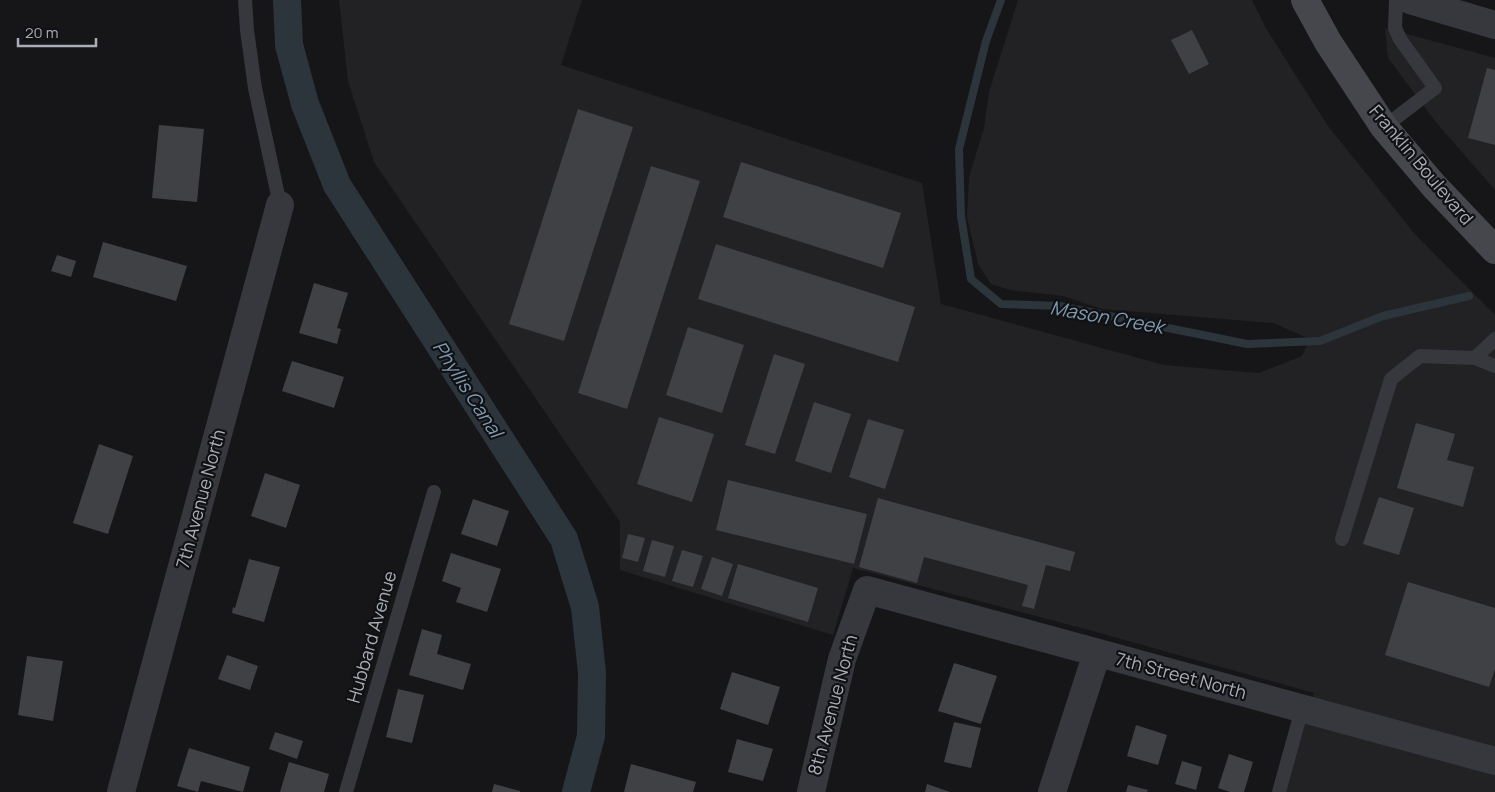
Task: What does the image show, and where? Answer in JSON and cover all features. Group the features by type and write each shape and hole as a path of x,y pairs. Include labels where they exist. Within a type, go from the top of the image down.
{"main road":[{"name":"Franklin Boulevard","path":"1305,0 1328,42 1384,127 1434,186 1495,250"}],"street":[{"path":"1410,0 1495,25"},
{"name":"7th Avenue North","path":"121,792 280,205"},
{"name":"7th Street North","path":"867,590 1495,761"},
{"name":"8th Avenue North","path":"811,792 842,659 867,590"},
{"path":"1052,792 1097,653"}],"lane":[{"path":"245,0 255,88 280,205"},
{"path":"1384,127 1435,88 1400,39 1395,28 1396,0"},
{"path":"1475,358 1495,339"},
{"path":"1342,539 1391,379 1420,356 1475,358 1495,366"},
{"name":"Hubbard Avenue","path":"346,792 434,492"},
{"path":"1279,792 1302,709"}],"shaded area":[{"path":"339,0 582,0 561,65 922,183 941,304 1164,365 1259,373 1302,356 1310,339 1273,323 1102,309 1063,296 1010,290 991,284 978,264 967,217 969,177 984,128 989,92 1018,0 1252,0 1267,30 1328,126 1414,233 1495,315 1495,792 1286,792 1314,693 1089,630 853,568 833,635 620,570 620,522 374,162 348,81"},
{"path":"1385,28 1495,58 1495,190 1435,121 1388,58"}],"building":[{"path":"1192,30 1209,64 1189,74 1171,40"},
{"path":"1487,68 1495,70 1495,145 1468,138"},
{"path":"578,109 633,127 564,341 509,324"},
{"path":"159,125 204,129 197,202 152,198"},
{"path":"741,162 901,213 883,268 723,217"},
{"path":"651,166 700,181 627,409 578,393"},
{"path":"103,242 187,266 176,301 93,277"},
{"path":"716,244 915,307 898,362 698,299"},
{"path":"57,255 76,261 71,277 51,271"},
{"path":"314,283 348,293 337,328 341,329 337,344 299,333"},
{"path":"688,327 744,345 722,413 666,395"},
{"path":"774,354 805,364 775,454 745,445"},
{"path":"292,361 344,377 334,408 282,391"},
{"path":"814,402 851,414 831,473 795,461"},
{"path":"659,417 714,434 692,502 637,484"},
{"path":"868,419 904,430 885,489 849,477"},
{"path":"1416,423 1455,434 1447,460 1474,467 1463,507 1397,488"},
{"path":"99,444 133,456 108,534 73,523"},
{"path":"265,473 300,485 286,528 251,516"},
{"path":"728,480 867,514 854,564 716,530"},
{"path":"1379,497 1414,508 1399,555 1363,544"},
{"path":"878,498 1075,552 1070,571 1046,565 1034,609 1022,606 1028,585 924,557 917,583 859,567"},
{"path":"473,499 509,511 497,546 461,534"},
{"path":"628,534 645,538 638,562 622,558"},
{"path":"652,540 674,546 665,577 643,571"},
{"path":"682,550 703,556 693,587 672,581"},
{"path":"451,553 501,569 487,612 456,602 461,588 442,581"},
{"path":"712,557 733,564 722,596 701,589"},
{"path":"249,559 280,567 264,622 232,613"},
{"path":"738,564 818,588 808,622 728,598"},
{"path":"1408,582 1495,608 1495,669 1489,687 1385,655"},
{"path":"422,629 442,635 437,654 471,664 463,690 409,675"},
{"path":"227,655 258,666 250,690 218,679"},
{"path":"27,656 63,661 53,721 18,715"},
{"path":"954,663 997,676 981,724 938,711"},
{"path":"732,672 780,687 768,725 720,709"},
{"path":"398,689 424,695 412,743 386,737"},
{"path":"954,722 981,728 971,768 944,762"},
{"path":"1136,725 1167,735 1158,765 1127,756"},
{"path":"275,732 303,741 297,759 269,749"},
{"path":"737,739 773,749 763,781 728,772"},
{"path":"189,748 250,767 243,792 201,781 198,792 177,786"},
{"path":"1229,754 1253,762 1244,792 1230,792 1218,788"},
{"path":"1182,761 1202,767 1196,790 1175,784"},
{"path":"289,762 329,774 324,792 280,792"},
{"path":"631,764 696,782 693,792 624,792"},
{"path":"494,784 520,791 520,792 492,792"},
{"path":"927,784 950,792 925,792"},
{"path":"1128,785 1148,790 1147,792 1126,792"}],"waterway":[{"name":"Phyllis Canal","path":"287,0 289,45 305,104 337,185 564,539 585,607 592,673 591,736 576,792"},
{"name":"Mason Creek","path":"1001,0 986,41 959,149 961,216 971,279 1001,304 1060,306 1247,344 1320,341 1383,316 1469,296"}]}
